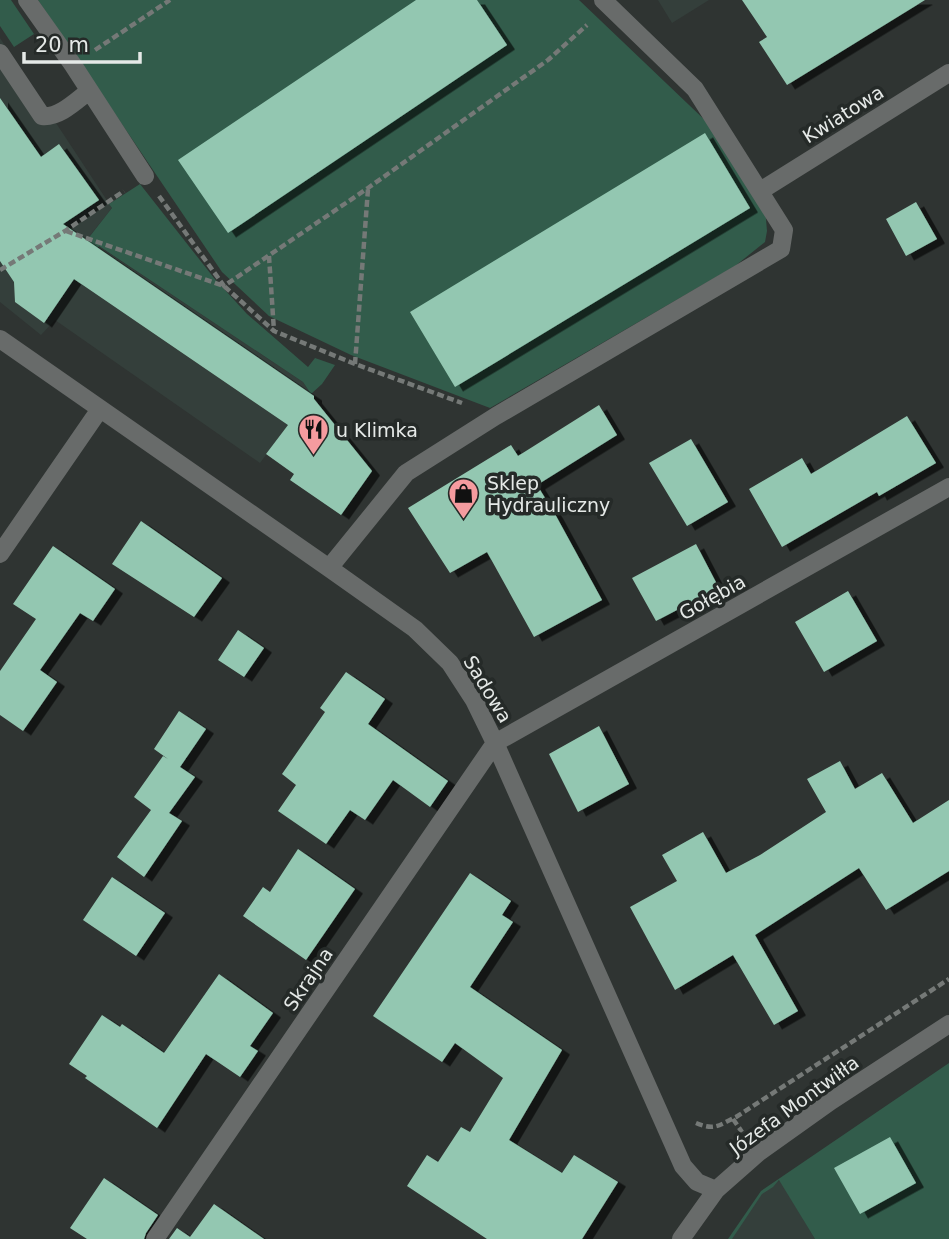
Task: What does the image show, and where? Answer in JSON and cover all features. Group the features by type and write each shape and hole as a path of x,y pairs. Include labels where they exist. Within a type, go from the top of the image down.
{"street":[{"path":"27,0 145,176"},
{"path":"329,568 406,472 780,248 784,230 695,89 607,3"},
{"path":"0,53 42,116 49,117 58,113 89,92"},
{"name":"Kwiatowa","path":"760,191 949,74"},
{"name":"Sadowa","path":"0,339 415,629 450,663 474,700 495,743 683,1166 697,1182 716,1190"},
{"path":"0,554 100,409"},
{"name":"Gołębia","path":"495,743 949,487"},
{"name":"Skrajna","path":"155,1239 495,743"},
{"name":"Józefa Montwiłła","path":"681,1239 716,1190 758,1153 831,1101 949,1024"}],"path":[{"path":"73,65 170,0"},
{"path":"224,286 548,60 607,3"},
{"path":"0,270 65,231 145,176 224,286 274,331 496,416"},
{"path":"355,364 368,188"},
{"path":"65,231 224,286"},
{"path":"269,256 274,331"},
{"path":"690,1119 709,1128 736,1117 949,979"}],"shaded area":[{"path":"658,0 709,0 672,23"},
{"path":"0,38 112,208 65,267 78,277 98,246 303,382 311,394 260,463 55,320 41,335 0,302"},
{"path":"780,1180 815,1239 730,1239 762,1193"}],"green space":[{"path":"0,0 11,0 34,34 14,47 0,26"},
{"path":"38,0 579,0 710,125 765,207 765,242 735,266 490,408 351,355 269,316 222,272"},
{"path":"140,184 214,278 247,314 308,367 315,358 335,365 311,394 303,382 99,246 77,278 65,268 112,208 109,204"},
{"path":"949,1063 949,1239 815,1239 779,1180 762,1194 732,1239 728,1239 761,1191"}],"building":[{"path":"416,0 477,0 507,45 228,233 178,160"},
{"path":"742,0 925,0 787,85 759,42 767,37"},
{"path":"0,98 41,157 59,144 99,200 63,224 314,396 372,471 341,515 290,480 294,474 266,454 288,425 74,279 44,323 15,302 14,282 0,261"},
{"path":"705,133 750,208 455,387 410,312"},
{"path":"916,202 937,239 906,256 886,219"},
{"path":"599,405 617,435 537,485 602,600 534,637 487,552 450,573 408,508 511,445 518,456"},
{"path":"907,416 936,463 879,496 877,492 782,547 749,489 802,458 811,474"},
{"path":"691,439 728,502 687,526 649,463"},
{"path":"141,521 222,578 194,617 112,564"},
{"path":"696,544 719,588 656,621 632,578"},
{"path":"53,546 115,589 93,621 80,613 40,670 57,682 23,731 0,715 0,671 36,619 13,604"},
{"path":"848,591 877,641 824,672 795,622"},
{"path":"238,630 264,648 244,677 218,660"},
{"path":"346,672 385,699 368,724 448,781 430,807 393,780 365,820 350,810 326,844 278,811 296,785 282,774 325,712 320,708"},
{"path":"179,711 206,729 180,767 195,777 169,813 182,821 144,877 117,857 151,810 134,797 163,756 168,759 154,749"},
{"path":"599,726 629,784 578,812 549,754"},
{"path":"840,761 855,789 882,773 913,823 949,800 949,871 886,910 859,868 755,935 798,1011 774,1025 733,955 675,990 630,907 677,881 662,855 703,832 726,873 760,855 826,812 807,779"},
{"path":"298,849 355,889 306,960 243,916 263,887 270,892"},
{"path":"470,873 511,901 502,915 513,922 470,987 562,1050 509,1140 562,1173 574,1155 618,1182 582,1239 487,1239 407,1186 427,1155 438,1162 461,1127 470,1132 503,1078 455,1043 442,1062 373,1016"},
{"path":"112,877 165,913 136,956 83,920"},
{"path":"219,974 273,1013 250,1046 258,1051 240,1077 206,1054 157,1128 69,1064 102,1015 120,1027 122,1024 164,1053"},
{"path":"890,1137 916,1183 860,1214 834,1168"},
{"path":"104,1178 158,1215 144,1239 87,1239 70,1228"},
{"path":"214,1204 264,1239 169,1239 177,1228 190,1237"}],"place":[{"name":"u Klimka","path":"313,457"},
{"name":"Sklep Hydrauliczny","path":"464,521"}]}
